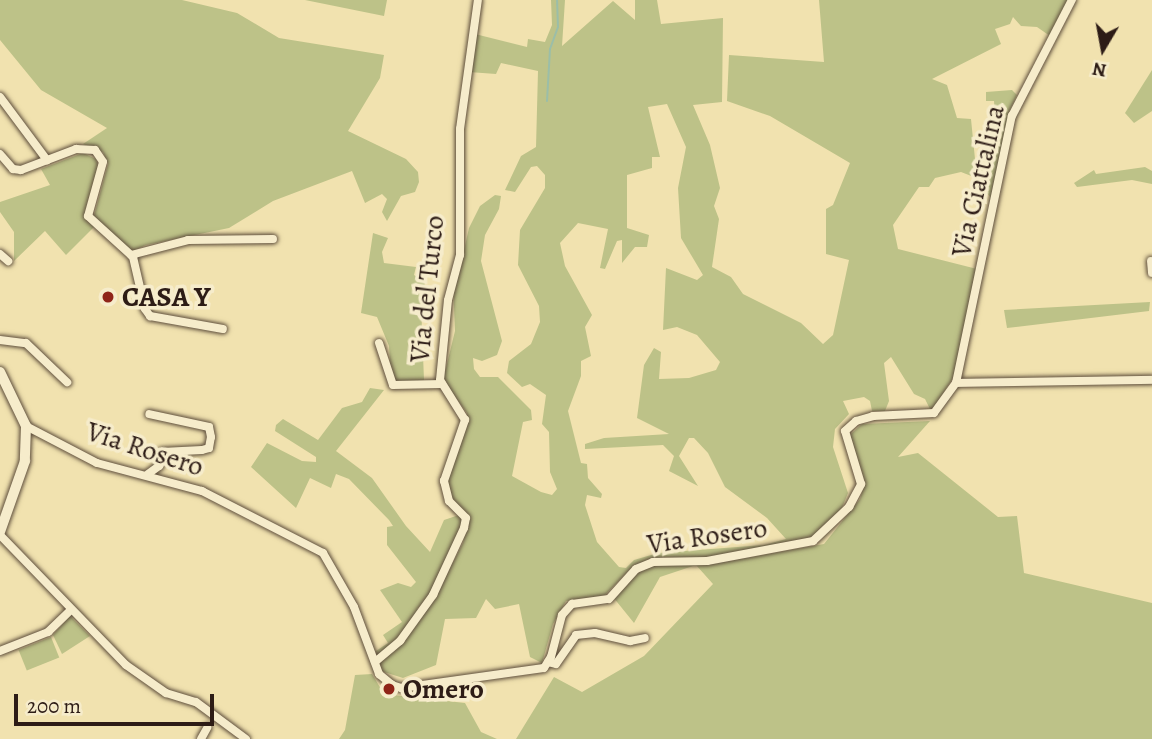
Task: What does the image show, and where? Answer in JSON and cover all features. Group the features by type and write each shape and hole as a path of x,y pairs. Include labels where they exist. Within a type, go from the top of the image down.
{"street":[{"name":"Via del Turco","path":"375,662 400,640 433,594 464,528 466,518 449,501 444,481 465,420 442,384 448,300 460,255 463,85 478,0"},
{"name":"Via Ciattalina","path":"956,383 1012,116 1072,0"},
{"path":"0,97 47,160"},
{"path":"0,154 13,169 86,148 101,156 103,168 88,216 131,255 150,316 223,329"},
{"path":"131,255 188,240 273,239"},
{"path":"0,254 8,261"},
{"path":"1151,261 1152,273"},
{"path":"0,340 26,343 67,382"},
{"path":"379,343 393,385 442,384"},
{"path":"0,372 26,426 25,461 0,533 70,611 154,686 246,739"},
{"path":"956,383 1152,380"},
{"name":"Via Rosero","path":"26,426 97,463 148,474 202,491 323,553 354,607 379,674 401,688 435,680 529,673 548,662 562,615 572,604 609,599 636,569 653,562 707,561 814,541 849,507 861,484 845,431 856,421 873,416 934,413 956,383"},
{"path":"148,474 159,466 162,452 209,448 211,437 209,428 149,415"},
{"path":"0,652 48,632 70,611"},
{"path":"548,662 556,664 576,635 596,633 629,641 645,638"},
{"path":"201,739 211,721"}],"green space":[{"path":"0,0 182,0 237,13 279,38 384,55 380,78 348,131 406,159 418,172 419,182 415,192 401,196 387,221 382,212 387,199 382,194 365,203 352,171 273,201 229,228 146,245 131,252 94,216 108,164 103,152 83,144 107,128 41,90 0,40"},
{"path":"305,0 387,0 384,16"},
{"path":"551,0 565,0 562,46 613,1 635,20 635,0 657,0 661,24 723,18 722,102 693,105 710,145 720,188 714,206 719,219 712,267 731,277 743,294 801,323 823,344 833,335 849,260 826,254 826,209 833,205 850,163 770,116 727,101 729,55 824,62 819,0 1069,0 1050,36 1037,27 1021,26 1013,17 1010,24 995,29 1001,44 932,79 947,85 957,118 971,119 976,169 993,168 992,143 997,144 994,101 986,101 986,92 1012,90 1017,95 1009,112 991,198 974,177 961,172 935,178 929,187 919,187 893,225 898,249 977,269 953,378 934,407 930,409 925,399 914,394 891,357 884,363 889,401 885,411 872,411 870,401 864,397 843,401 849,414 835,429 833,447 848,493 841,510 811,538 707,558 663,557 634,565 604,596 566,601 553,624 542,663 530,657 519,604 495,609 486,599 476,618 445,619 436,665 403,678 381,671 376,651 388,643 383,635 402,622 380,590 398,583 411,587 416,582 387,545 387,527 393,526 389,520 349,479 336,474 331,488 310,478 296,508 251,467 267,443 302,461 316,462 316,457 275,431 276,425 283,419 318,440 342,408 362,402 370,388 384,390 336,451 372,478 406,526 430,552 444,520 459,515 464,521 431,594 417,609 420,612 434,599 463,543 469,515 449,497 446,486 468,423 467,413 443,380 455,331 453,283 457,281 469,228 480,206 495,195 501,196 499,209 485,235 481,261 502,341 497,355 482,361 473,358 474,369 480,377 498,377 531,410 532,420 523,422 512,476 541,492 552,495 557,489 550,472 549,432 542,424 546,395 530,384 522,387 507,373 509,361 531,344 540,322 539,306 518,265 520,230 545,188 545,175 537,166 531,167 515,192 505,190 521,156 536,147 538,71 501,63 496,74 469,72 475,34 527,47 528,39 545,42 552,25","holes":["667,104 686,147 678,188 681,238 703,275 697,280 666,268 663,330 677,327 697,335 720,362 716,370 689,378 659,379 661,352 654,348 644,365 637,418 669,434 604,438 585,444 585,449 663,445 674,456 669,471 698,486 679,456 689,438 694,438 708,453 725,487 767,518 786,539 764,545 658,553 634,560 626,568 619,567 597,542 585,505 587,495 601,498 602,494 588,478 587,464 581,463 568,411 581,376 581,361 591,356 585,327 592,315 565,266 560,243 578,223 608,229 600,268 605,269 617,241 622,240 622,263 635,247 647,247 649,235 627,228 627,175 652,168 652,157 660,157 648,107"]},
{"path":"1152,70 1152,111 1134,123 1125,113"},
{"path":"83,153 96,159 98,166 85,211 94,227 66,255 45,231 14,261 14,232 0,212 0,202 50,185 41,169"},
{"path":"1145,167 1152,171 1152,184 1132,180 1077,187 1074,183 1094,170 1096,174"},
{"path":"373,233 388,238 382,252 384,263 416,267 414,275 425,282 421,304 424,380 398,384 391,380 389,346 377,317 361,313"},
{"path":"1150,302 1149,311 1007,328 1004,310"},
{"path":"930,421 898,457 918,453 998,517 1017,516 1024,573 1152,603 1152,739 516,739 554,677 582,692 644,656 713,584 696,565 660,577 634,623 613,597 637,571 653,564 723,562 824,544 860,499 865,482 850,435 862,424"},
{"path":"70,616 90,636 62,654 53,635"},
{"path":"51,637 59,657 27,671 19,650"},
{"path":"372,674 384,694 465,703 481,732 497,739 339,739 345,730 355,675"}],"waterway":[{"path":"547,101 550,49 558,27 557,0"}],"place":[{"name":"CASA Y","path":"108,297"},
{"name":"Omero","path":"389,689"}]}
